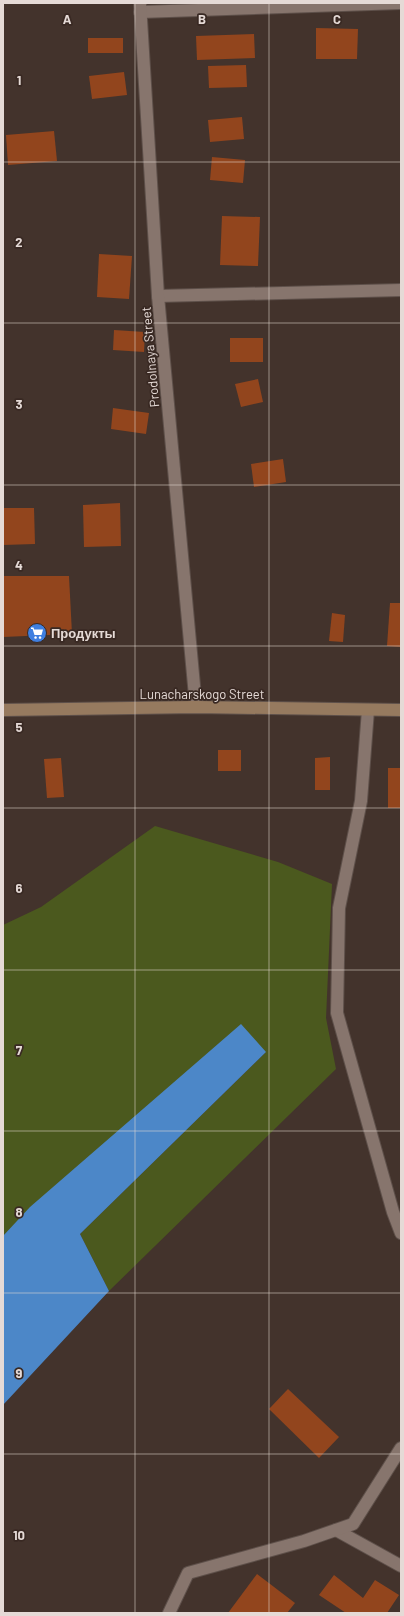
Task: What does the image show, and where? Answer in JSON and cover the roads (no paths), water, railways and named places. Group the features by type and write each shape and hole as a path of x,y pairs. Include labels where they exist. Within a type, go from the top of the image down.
{"main road":[{"name":"Lunacharskogo Street","path":"3,710 196,707 401,710"}],"street":[{"path":"140,8 401,4"},
{"name":"Prodolnaya Street","path":"140,8 158,296 196,707"},
{"path":"158,296 401,290"},
{"path":"368,710 361,801 339,908 337,1013 393,1212 401,1233"},
{"path":"169,1613 188,1572 304,1540 353,1524 401,1448"},
{"path":"336,1530 401,1566"}],"water":[{"path":"241,1024 266,1052 80,1234 109,1291 3,1405 3,1236 30,1207"}],"place":[{"name":"Продукты","path":"37,633"}]}
